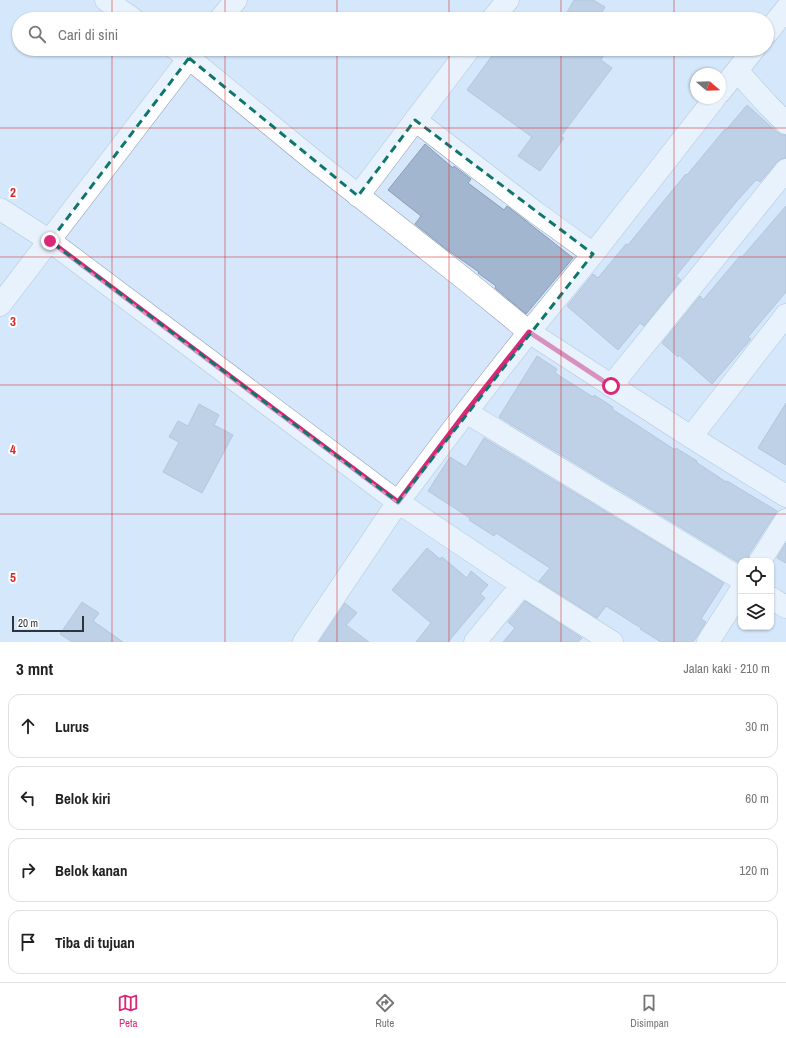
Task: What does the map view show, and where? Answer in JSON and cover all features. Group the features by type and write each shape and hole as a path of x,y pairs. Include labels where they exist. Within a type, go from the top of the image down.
{"street":[{"path":"106,0 124,12"},
{"path":"226,12 236,0"},
{"path":"498,12 508,0"},
{"path":"774,24 786,9"},
{"path":"0,305 50,241 184,56"},
{"path":"192,56 358,196 467,281 529,332 611,386 786,496"},
{"path":"358,196 464,56"},
{"path":"726,84 748,56"},
{"path":"736,71 786,123"},
{"path":"304,642 398,502 466,412 593,254 710,104"},
{"path":"415,120 535,212 593,254"},
{"path":"611,386 786,170"},
{"path":"0,209 50,241 398,502 522,585 611,642"},
{"path":"691,437 786,315"},
{"path":"466,412 738,577"},
{"path":"762,558 786,520"},
{"path":"475,642 522,585"},
{"path":"708,642 738,594"},
{"path":"774,600 786,607"}],"highlighted area":[{"path":"189,58 358,196 415,120 593,254 398,502 50,241"}],"building":[{"path":"574,0 593,0 605,7 602,12 567,12"},
{"path":"492,56 603,56 601,60 612,68 561,136 564,138 540,171 518,156 532,137 467,90"},
{"path":"747,105 777,132 782,135 786,135 786,158 777,162 760,182 757,180 755,181 736,202 676,276 681,280 644,326 640,323 618,350 567,306 593,274 598,278 626,244 628,245 686,174 687,175"},
{"path":"425,144 453,168 454,166 471,179 468,183 504,210 507,206 573,258 526,314 495,288 496,286 478,273 479,272 446,249 415,224 421,216 388,190"},
{"path":"786,206 786,292 748,337 751,339 712,384 679,355 678,357 662,343 700,296 703,300 740,256 742,257"},
{"path":"537,356 557,369 555,373 593,397 594,395 613,407 612,409 675,450 676,448 697,461 696,462 726,482 727,481 777,511 749,554 748,558 738,558 738,562 499,417"},
{"path":"786,403 786,465 758,448"},
{"path":"199,404 219,415 214,425 233,435 202,493 163,472 179,442 169,437 178,421 188,426"},
{"path":"484,438 724,583 701,619 706,622 693,642 661,642 606,606 597,618 539,581 550,568 496,533 494,536 469,520 470,518 428,491 450,457 466,467"},
{"path":"786,543 786,563 777,558"},
{"path":"427,548 440,559 442,557 467,578 471,571 488,585 480,594 485,598 448,642 416,642 431,623 392,590"},
{"path":"525,601 582,638 578,642 503,642 515,628 508,622"},
{"path":"82,602 99,613 93,621 123,642 72,642 60,634"},
{"path":"345,603 357,613 346,625 369,642 319,642"}],"route":[{"path":"50,241 398,502 529,332 611,386"}]}
